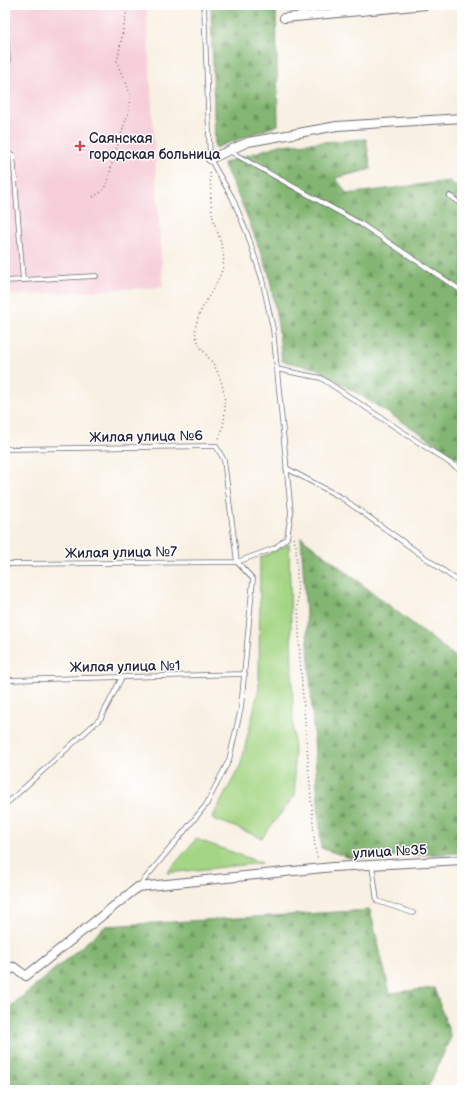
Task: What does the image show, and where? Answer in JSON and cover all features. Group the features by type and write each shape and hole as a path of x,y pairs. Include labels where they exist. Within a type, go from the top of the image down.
{"street":[{"path":"284,18 426,5"},
{"path":"210,159 248,142 337,126 462,118"},
{"name":"улица №35","path":"138,887 320,868 462,860"},
{"path":"5,974 14,967 26,976 138,887"}],"lane":[{"path":"204,5 210,159"},
{"path":"5,24 8,62 5,62"},
{"path":"228,151 361,224 462,291"},
{"path":"5,153 13,156 23,280"},
{"name":"Жилая улица №7","path":"5,564 237,562 275,548 287,538 291,513 273,329 262,279 247,233 232,197 210,159"},
{"path":"450,196 462,205"},
{"path":"5,281 96,276"},
{"path":"276,369 321,378 462,471"},
{"name":"Жилая улица №6","path":"5,449 216,446 224,460 237,562"},
{"path":"286,468 342,498 462,584"},
{"path":"138,887 206,805 229,760 241,708 253,579 237,562"},
{"name":"Жилая улица №1","path":"5,680 245,674"},
{"path":"5,805 101,718 122,677"},
{"path":"372,865 377,901 413,913"},
{"path":"5,961 14,967"}],"path":[{"path":"93,197 103,191 108,181 112,163 129,110 130,95 117,62 128,5"},
{"path":"210,159 213,217 223,252 223,266 216,285 204,304 196,323 196,336 201,348 215,367 222,387 225,411 223,431 216,446"},
{"path":"294,538 296,545 300,659 315,848 320,868"}],"shaded area":[{"name":"Саянская городская больница","path":"5,5 146,5 163,287 5,296"}],"green space":[{"path":"211,5 276,5 278,125 215,148"},
{"path":"366,139 371,169 336,178 347,194 449,181 462,191 462,462 425,436 318,369 282,361 278,325 269,274 246,213 223,163 280,145"},
{"path":"301,537 462,662 462,853 350,858 321,848"},
{"path":"289,544 295,795 262,838 212,818 241,764 259,688 260,558"},
{"path":"196,839 262,863 167,873"},
{"path":"370,910 390,993 434,988 451,1037 427,1090 5,1090 5,1011 106,926"}],"place":[{"name":"Саянская городская больница","path":"80,146"}]}
